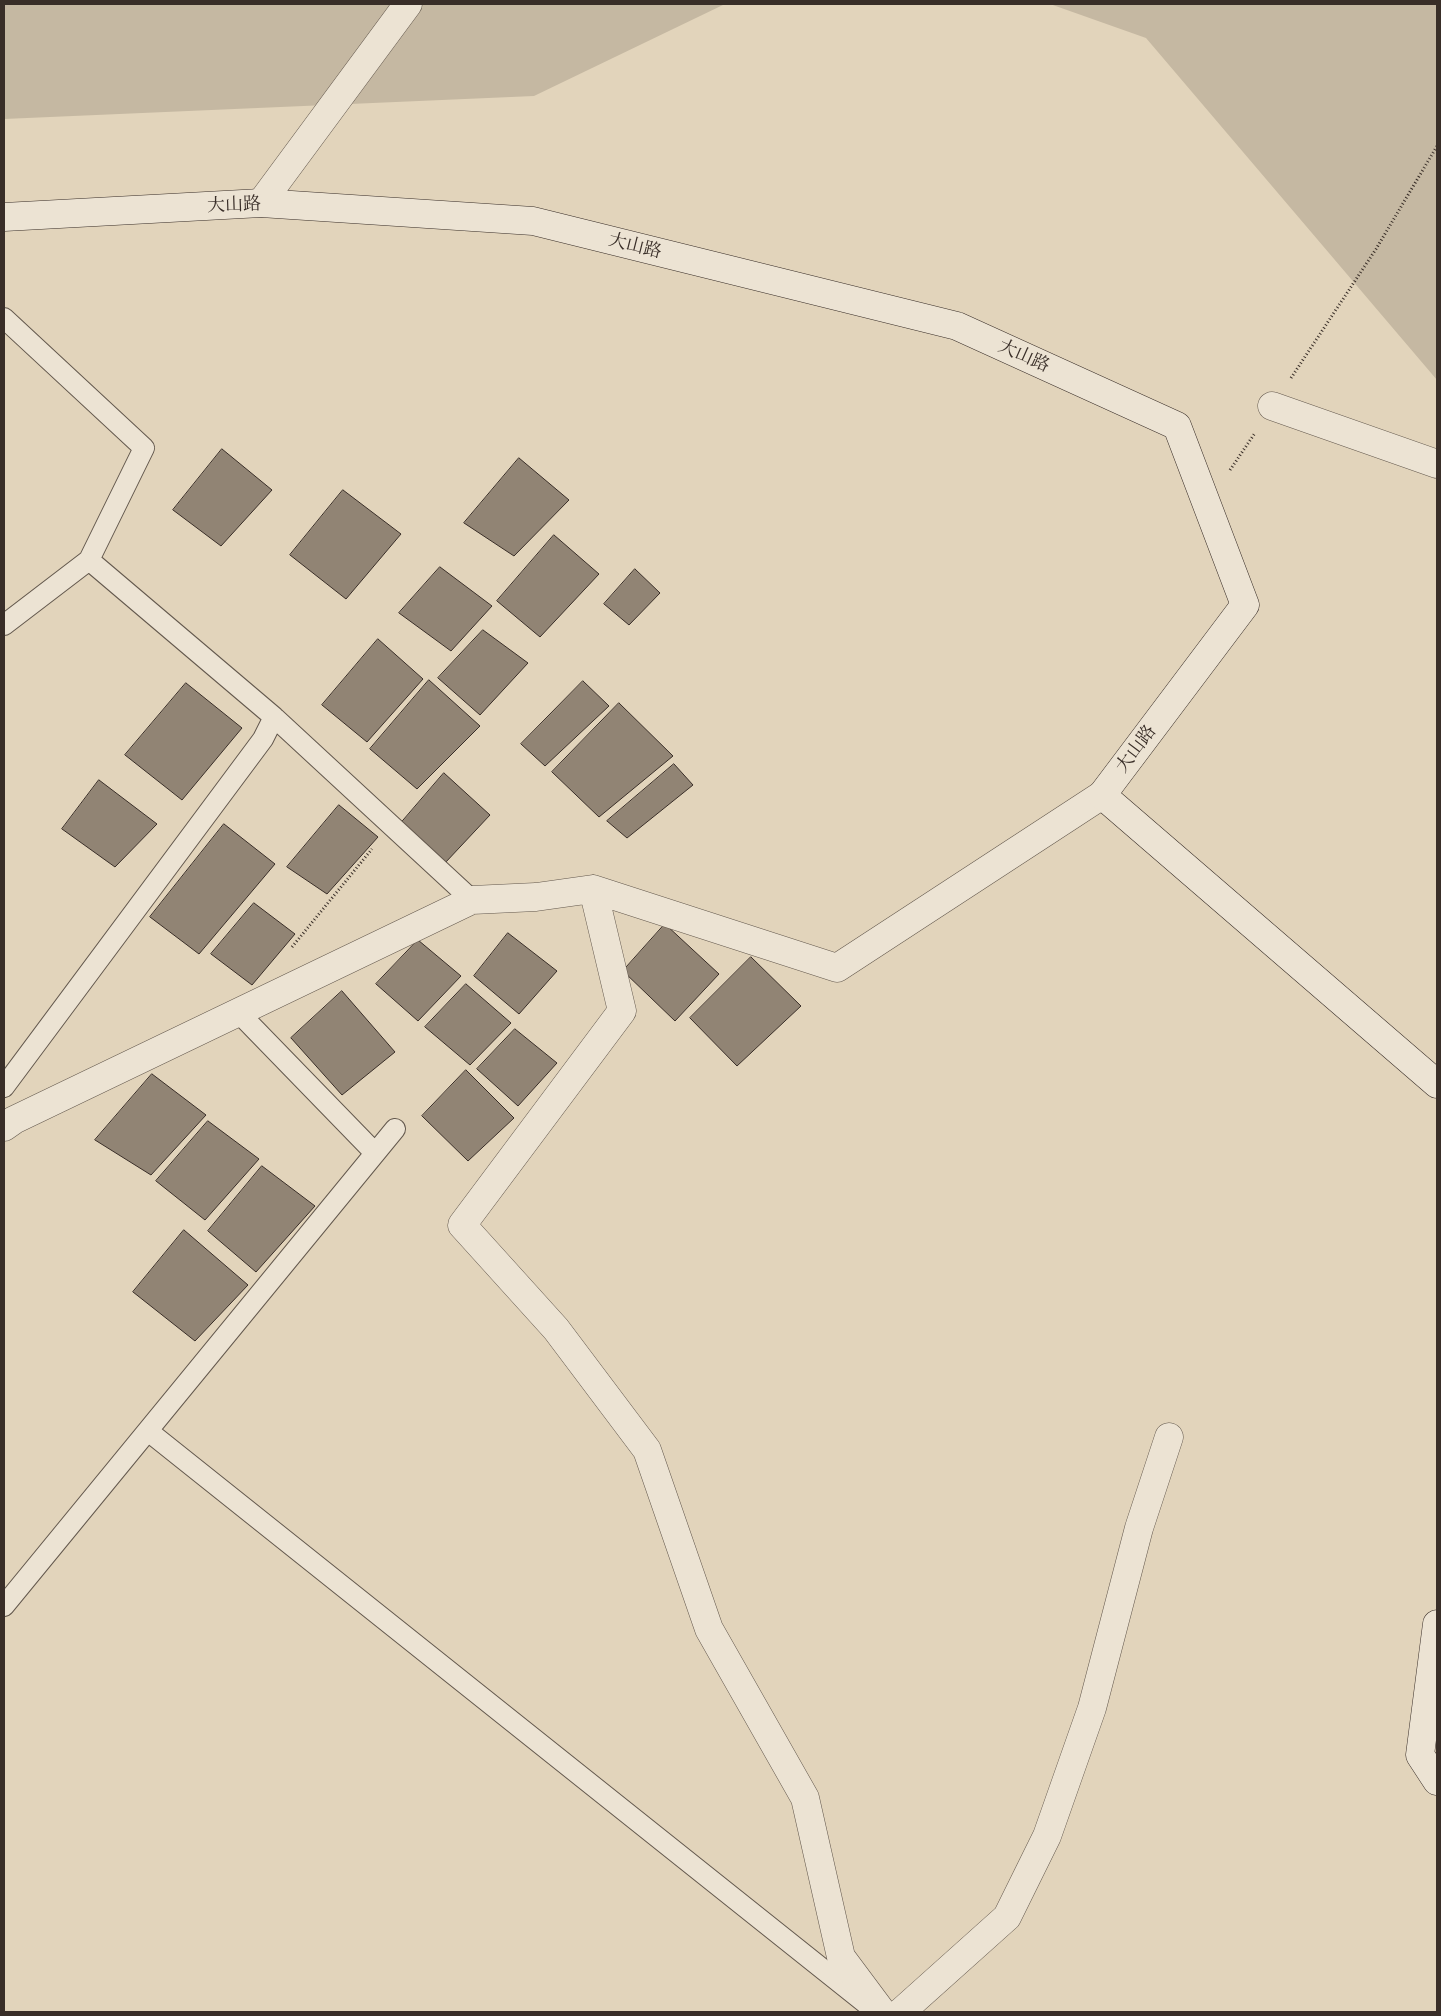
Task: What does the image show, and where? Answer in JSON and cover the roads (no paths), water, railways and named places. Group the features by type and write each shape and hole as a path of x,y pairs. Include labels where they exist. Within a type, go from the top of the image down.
{"street":[{"path":"260,203 408,4"},
{"name":"大山路","path":"4,217 260,203 533,221 957,326 1177,426 1245,605 1102,795"},
{"path":"1272,406 1437,464"},
{"path":"7,1118 239,1012 472,900 536,897 593,889 837,968 1102,795 1437,1084"},
{"path":"593,889 622,1010 462,1225 556,1330 647,1450 709,1629 804,1798 841,1957 882,2012"},
{"path":"902,2012 1007,1917 1047,1836 1092,1708 1138,1528 1169,1437"},
{"path":"1437,1624 1420,1755 1437,1781"}],"lane":[{"path":"4,318 144,448 90,560 4,625"},
{"path":"90,560 274,717 472,900"},
{"path":"4,1087 262,739 274,717"},
{"path":"239,1012 374,1154"},
{"path":"4,1606 395,1129"},
{"path":"148,1431 876,2012"}]}
